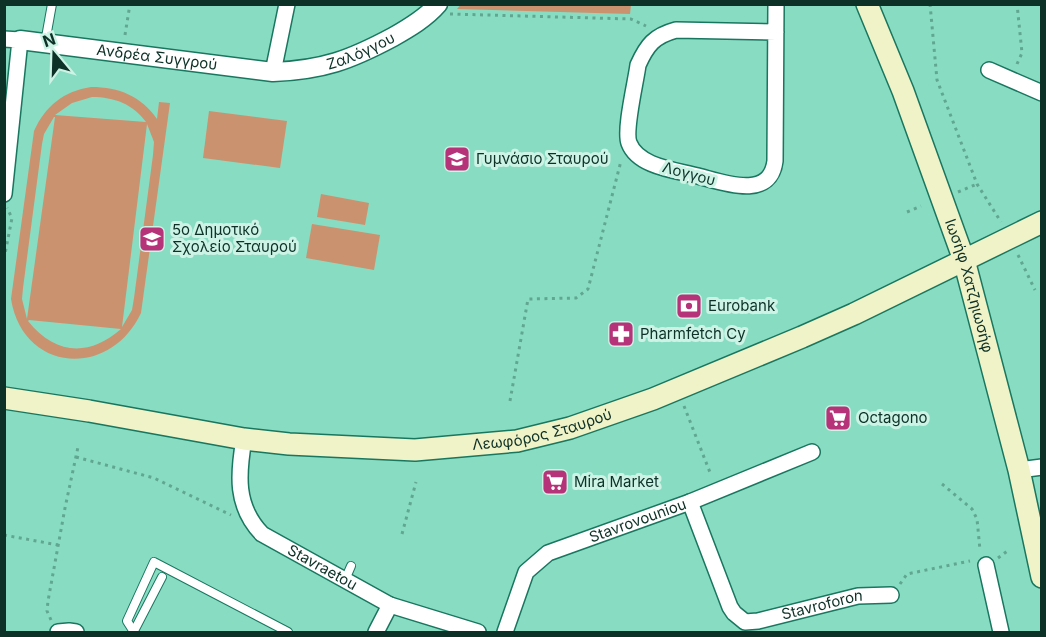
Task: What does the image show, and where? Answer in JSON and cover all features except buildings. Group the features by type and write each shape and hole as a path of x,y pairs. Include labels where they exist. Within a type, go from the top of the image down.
{"main road":[{"name":"Ιωσήφ Χατζηιωσήφ","path":"867,4 903,92 964,260 1019,470 1041,577"},
{"name":"Λεωφόρος Σταυρού","path":"4,398 244,439 289,444 415,450 517,441 570,428 653,399 802,337 1041,222"}],"street":[{"path":"273,72 286,4"},
{"name":"Λογγου","path":"627,136 633,151 653,164 739,187 760,183 771,176 775,161 776,4"},
{"name":"Ζαλόγγου","path":"273,72 320,68 357,56 434,9"},
{"path":"627,136 638,65 648,46 662,34 688,30 776,32"},
{"name":"Ανδρέα Συγγρού","path":"12,40 47,35 123,52 273,72"},
{"path":"4,194 12,40"},
{"path":"989,70 1041,93"},
{"path":"244,439 239,467 240,479 245,510 255,527"},
{"name":"Stavrovouniou","path":"505,633 526,572 548,553 690,502 812,452"},
{"path":"1019,470 1041,466"},
{"name":"Stavroforon","path":"690,502 730,607 745,622 758,621 858,596 891,595"},
{"name":"Stavraetou","path":"255,527 272,540 348,573 390,605 478,633"},
{"path":"986,565 1001,633"},
{"path":"376,633 390,605"},
{"path":"56,629 76,633"}],"lane":[{"path":"47,35 52,4"},
{"path":"134,632 127,621 154,562 288,633"},
{"path":"134,632 162,577"}],"path":[{"path":"123,52 130,4"},
{"path":"930,4 937,80 977,184 1003,224"},
{"path":"1008,78 1022,53 1017,4"},
{"path":"434,9 631,19 662,34"},
{"path":"510,402 528,299 576,298 588,289 627,136"},
{"path":"956,192 977,184"},
{"path":"4,204 12,218 4,259"},
{"path":"907,212 921,206"},
{"path":"1018,255 1035,290"},
{"path":"686,411 717,491"},
{"path":"56,629 47,610 78,447"},
{"path":"76,457 154,478 255,527"},
{"path":"402,534 416,482"},
{"path":"942,484 972,509 977,519 980,548 986,565"},
{"path":"4,535 58,545"},
{"path":"891,595 908,574 969,560 986,565"}],"shaded area":[{"path":"461,4 631,5 630,14 457,9"},
{"path":"101,87 128,94 144,104 157,119 159,102 170,103 141,313 127,334 109,349 89,357 69,358 49,353 32,342 19,324 11,299 34,131 50,107 64,96 81,89","holes":["92,97 108,98 129,106 146,122 55,115 72,103","55,117 27,319 22,299 23,288 44,134","147,124 154,142 153,155 132,310 122,327","29,320 121,329 109,338 85,348 61,346 49,341"]},
{"path":"209,111 287,121 280,168 203,158"},
{"path":"321,194 369,203 365,225 317,217"},
{"path":"312,224 380,235 374,270 306,258"}],"place":[{"name":"Γυμνάσιο Σταυρού","path":"457,159"},
{"name":"5ο Δημοτικό Σχολείο Σταυρού","path":"152,239"},
{"name":"Eurobank","path":"689,306"},
{"name":"Pharmfetch Cy","path":"621,334"},
{"name":"Octagono","path":"838,418"},
{"name":"Mira Market","path":"555,482"}]}
